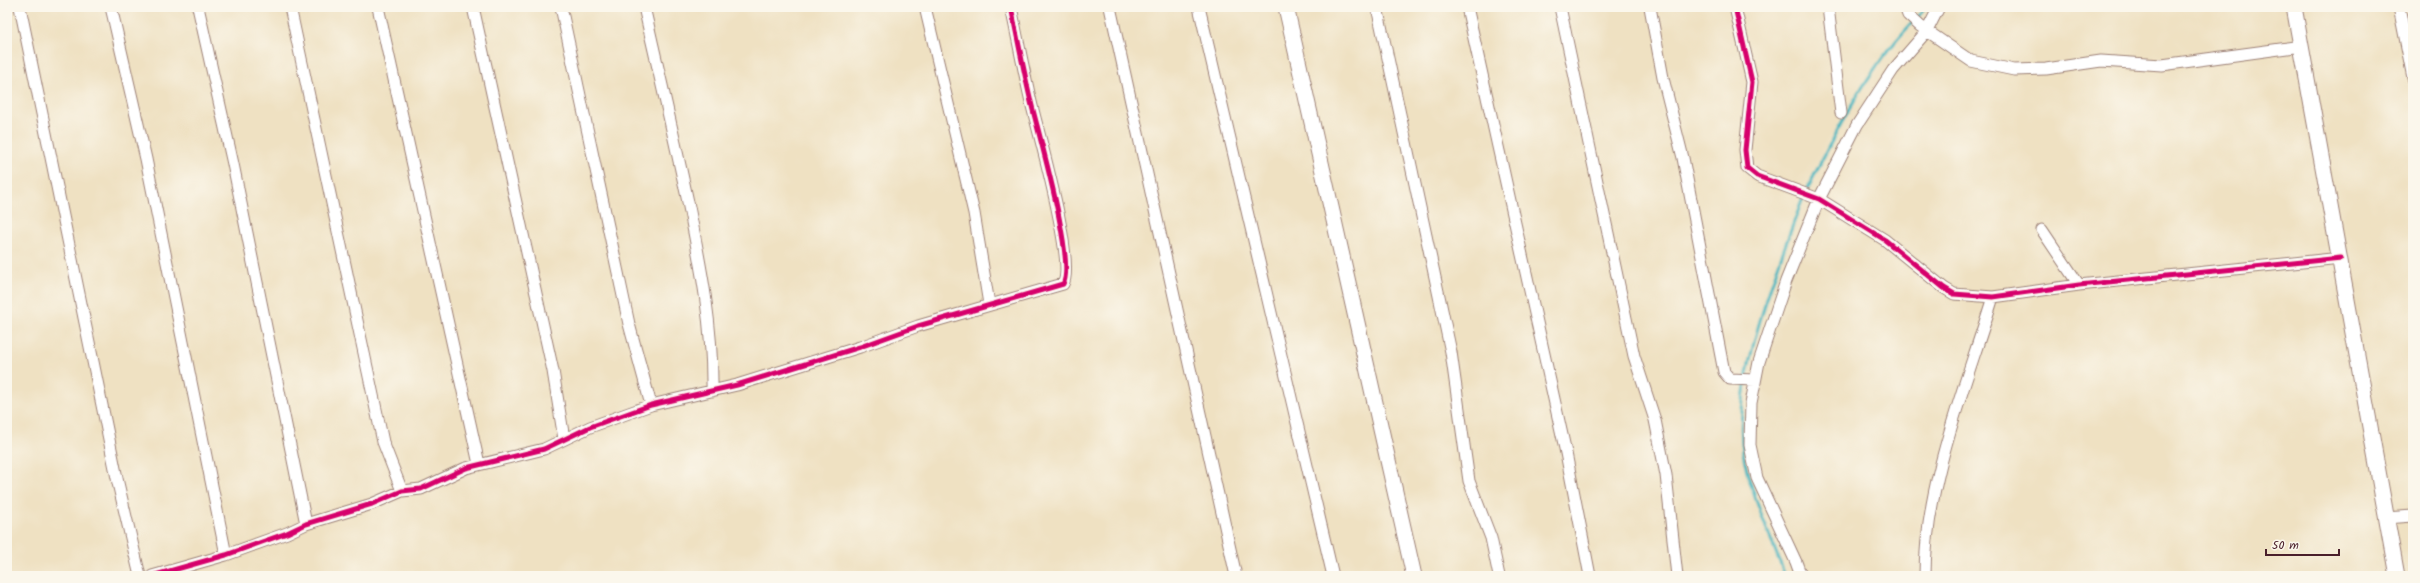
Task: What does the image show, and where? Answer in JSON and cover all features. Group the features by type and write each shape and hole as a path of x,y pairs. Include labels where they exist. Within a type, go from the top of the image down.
{"street":[{"path":"20,7 118,483 140,576"},
{"path":"111,7 146,159 226,555"},
{"path":"198,7 233,164 306,524"},
{"path":"290,7 384,442 402,491"},
{"path":"378,7 479,464"},
{"path":"473,7 553,371 564,439"},
{"path":"561,7 629,324 651,405"},
{"path":"644,7 676,144 706,291 712,349 712,391"},
{"path":"925,7 974,213 989,304"},
{"path":"152,576 226,555 287,533 306,524 372,504 402,491 421,489 479,464 544,449 564,439 651,405 712,391 860,347 918,326 989,304 1063,284 1067,278 1059,218 1011,7"},
{"path":"1110,7 1236,576"},
{"path":"1199,7 1333,576"},
{"path":"1286,7 1414,576"},
{"path":"1377,7 1451,352 1469,481 1491,538 1499,576"},
{"path":"1467,7 1564,445 1590,576"},
{"path":"1560,7 1634,356 1655,420 1666,475 1677,576"},
{"path":"1650,7 1663,78 1683,158 1724,372 1730,379 1741,381 1755,380"},
{"path":"1735,7 1752,82 1745,150 1747,168 1757,176 1819,199 1885,240 1944,288 1954,294 1993,297 2079,285 2341,258"},
{"path":"1828,7 1841,113"},
{"path":"1905,7 1911,18 1924,29 1971,62 2014,70 2046,69 2101,61 2162,65 2302,46"},
{"path":"1801,576 1757,478 1750,445 1751,403 1755,380 1786,281 1819,199 1857,124 1893,70 1939,7"},
{"path":"2294,7 2341,258 2397,576"},
{"path":"2398,7 2413,78"},
{"path":"2042,230 2079,285"},
{"path":"1925,576 1927,532 1942,463 1993,297"},
{"path":"2386,518 2413,516"}],"waterway":[{"path":"1916,19 1926,7"},
{"path":"1807,190 1829,146 1866,81 1895,42 1912,23"},
{"path":"1785,576 1761,515 1750,482 1743,452 1741,423 1744,391 1750,358 1759,324 1781,257 1803,198"}],"cycle path":[{"path":"152,576 226,555 287,533 306,524 372,504 402,491 421,489 466,468 544,449 590,427 651,405 737,385 860,347 918,326 1063,284 1066,272 1065,252 1061,227 1029,94 1011,7"},
{"path":"1735,7 1752,82 1745,150 1747,168 1757,176 1819,199 1885,240 1944,288 1954,294 1993,297 2079,285 2341,258"}]}
